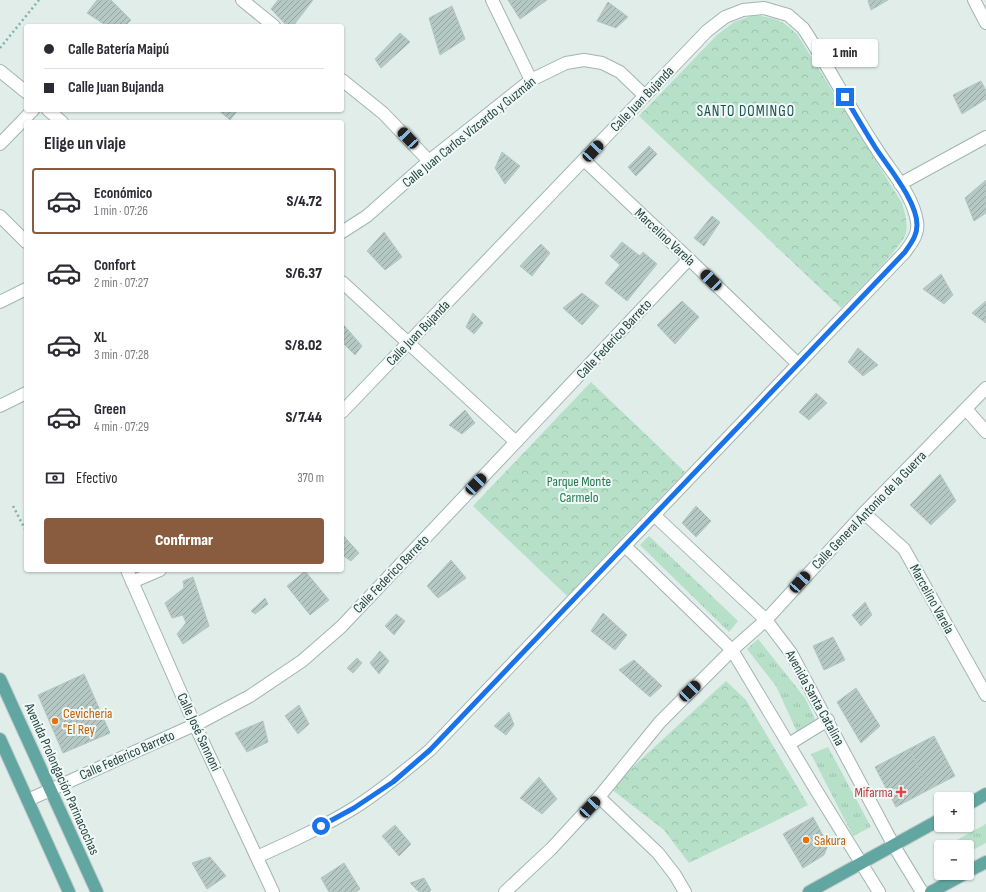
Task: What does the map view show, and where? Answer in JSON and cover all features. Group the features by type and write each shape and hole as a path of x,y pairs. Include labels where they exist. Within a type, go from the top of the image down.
{"main road":[{"name":"Avenida Prolongación Parinacochas","path":"0,679 5,700 50,790 97,892"},
{"path":"0,739 69,892"},
{"path":"974,800 986,794"},
{"path":"809,892 934,823"},
{"path":"974,869 986,862"},
{"path":"931,892 953,880"}],"street":[{"path":"492,0 531,80"},
{"path":"974,0 986,22"},
{"path":"244,1 272,24"},
{"name":"Calle Juan Bujanda","path":"258,857 310,832 354,808 393,782 430,750 905,252 916,235 917,223 914,208 803,28 788,15 764,8 743,10 725,17 707,31 344,410"},
{"name":"Calle Juan Carlos Vizcardo y Guzmán","path":"344,231 367,216 429,161 531,80 566,63 584,60 602,63 620,72 645,96"},
{"path":"0,71 24,90"},
{"path":"344,82 383,113 429,161"},
{"path":"0,144 31,112"},
{"path":"50,112 60,120"},
{"path":"900,184 986,137"},
{"name":"Marcelino Varela","path":"584,160 798,364"},
{"path":"3,223 24,240"},
{"name":"Calle Federico Barreto","path":"28,800 217,715 250,696 302,661 341,627 689,259"},
{"path":"344,284 516,442"},
{"path":"0,302 24,290"},
{"name":"Calle General Antonio de la Guerra","path":"505,892 550,849 599,797 660,722 732,650 766,620 864,513 986,388"},
{"path":"0,406 24,394"},
{"path":"966,409 986,432"},
{"name":"Marcelino Varela","path":"864,513 904,549 986,695"},
{"name":"Avenida Santa Catalina","path":"654,515 766,620 791,653 894,846 922,892"},
{"path":"625,546 732,650 879,892"},
{"name":"Calle José Sannoni","path":"128,572 195,725 258,857 273,892"},
{"path":"132,582 155,572"},
{"path":"789,744 828,720"},
{"path":"599,797 658,853 675,874 685,892"}],"path":[{"path":"0,48 39,0"},
{"path":"13,506 24,527"}],"green space":[{"path":"754,15 778,20 787,25 797,34 902,203 907,225 906,233 903,239 877,271 841,308 639,116 717,35 734,22"},
{"name":"Parque Monte Carmelo","path":"591,382 685,472 567,596 473,506"},
{"path":"649,536 738,621 729,632 640,545"},
{"path":"758,639 805,698 817,723 798,734 776,686 747,649"},
{"path":"726,681 746,700 808,805 689,863 664,830 610,788"},
{"path":"828,747 871,827 853,836 811,754"},
{"path":"986,824 986,843 974,849 974,840 957,840 974,832"}],"building":[{"path":"97,0 111,0 131,20 127,24 104,24 87,13"},
{"path":"278,0 313,0 295,24 285,24 271,9"},
{"path":"508,0 547,0 520,19"},
{"path":"869,0 888,0 871,10"},
{"path":"608,2 628,17 616,28 597,21"},
{"path":"452,6 465,39 440,55 429,18"},
{"path":"400,33 410,42 381,68 375,59"},
{"path":"981,81 986,91 986,99 962,114 953,95"},
{"path":"220,112 236,112 230,120"},
{"path":"649,146 657,154 636,176 628,167"},
{"path":"502,152 520,166 505,184 495,168"},
{"path":"986,180 986,213 974,221 965,198"},
{"path":"712,216 720,222 704,246 694,238"},
{"path":"384,232 402,257 385,270 367,251"},
{"path":"622,242 640,256 643,252 657,264 627,301 605,283 620,265 610,256"},
{"path":"541,244 550,253 532,276 520,266"},
{"path":"941,274 953,295 944,304 923,289"},
{"path":"582,293 599,306 582,325 563,308"},
{"path":"682,301 699,317 675,344 657,325"},
{"path":"986,301 986,323 972,313"},
{"path":"473,313 483,323 474,334 466,327"},
{"path":"344,325 362,346 355,355 344,344"},
{"path":"858,348 878,365 863,376 848,362"},
{"path":"816,393 827,403 809,420 799,412"},
{"path":"465,410 475,423 462,434 449,425"},
{"path":"940,474 956,501 931,525 910,505"},
{"path":"696,506 711,521 696,537 682,523"},
{"path":"344,536 359,553 351,561 344,556"},
{"path":"451,560 466,578 438,598 427,586"},
{"path":"304,572 306,572 329,600 310,615 287,586"},
{"path":"193,577 209,626 183,644 177,634 186,623 183,615 172,618 165,603 184,588 183,581"},
{"path":"265,598 268,604 255,614 251,611"},
{"path":"865,602 872,615 861,626 852,615"},
{"path":"603,613 627,635 615,650 591,631"},
{"path":"396,614 405,621 394,635 385,626"},
{"path":"833,637 845,660 824,670 813,646"},
{"path":"380,651 389,661 379,674 370,663"},
{"path":"357,658 362,663 353,673 347,668"},
{"path":"634,660 662,686 650,697 619,670"},
{"path":"84,674 110,733 63,753 38,695"},
{"path":"856,688 880,726 861,743 837,702"},
{"path":"299,705 309,724 298,734 285,716"},
{"path":"509,712 514,725 506,735 494,726"},
{"path":"263,721 268,742 247,752 235,733"},
{"path":"934,736 955,776 930,789 909,749"},
{"path":"909,749 930,789 896,807 875,767"},
{"path":"539,777 557,799 542,814 520,798"},
{"name":"Sakura","path":"813,817 828,845 824,855 803,868 783,834"},
{"path":"395,825 411,844 399,856 382,836"},
{"path":"210,857 226,876 207,889 192,863"},
{"path":"344,863 360,889 356,892 329,892 321,878"},
{"path":"424,878 431,890 429,892 419,892 410,883"}],"place":[{"name":"Cevicheria \"El Rey","path":"55,721"},
{"name":"Mifarma","path":"901,792"},
{"name":"Sakura","path":"806,840"}],"district":[{"name":"SANTO DOMINGO","path":"746,111"}],"route":[{"path":"321,826 354,808 393,782 430,750 905,252 916,235 917,223 914,208 845,97"}]}
